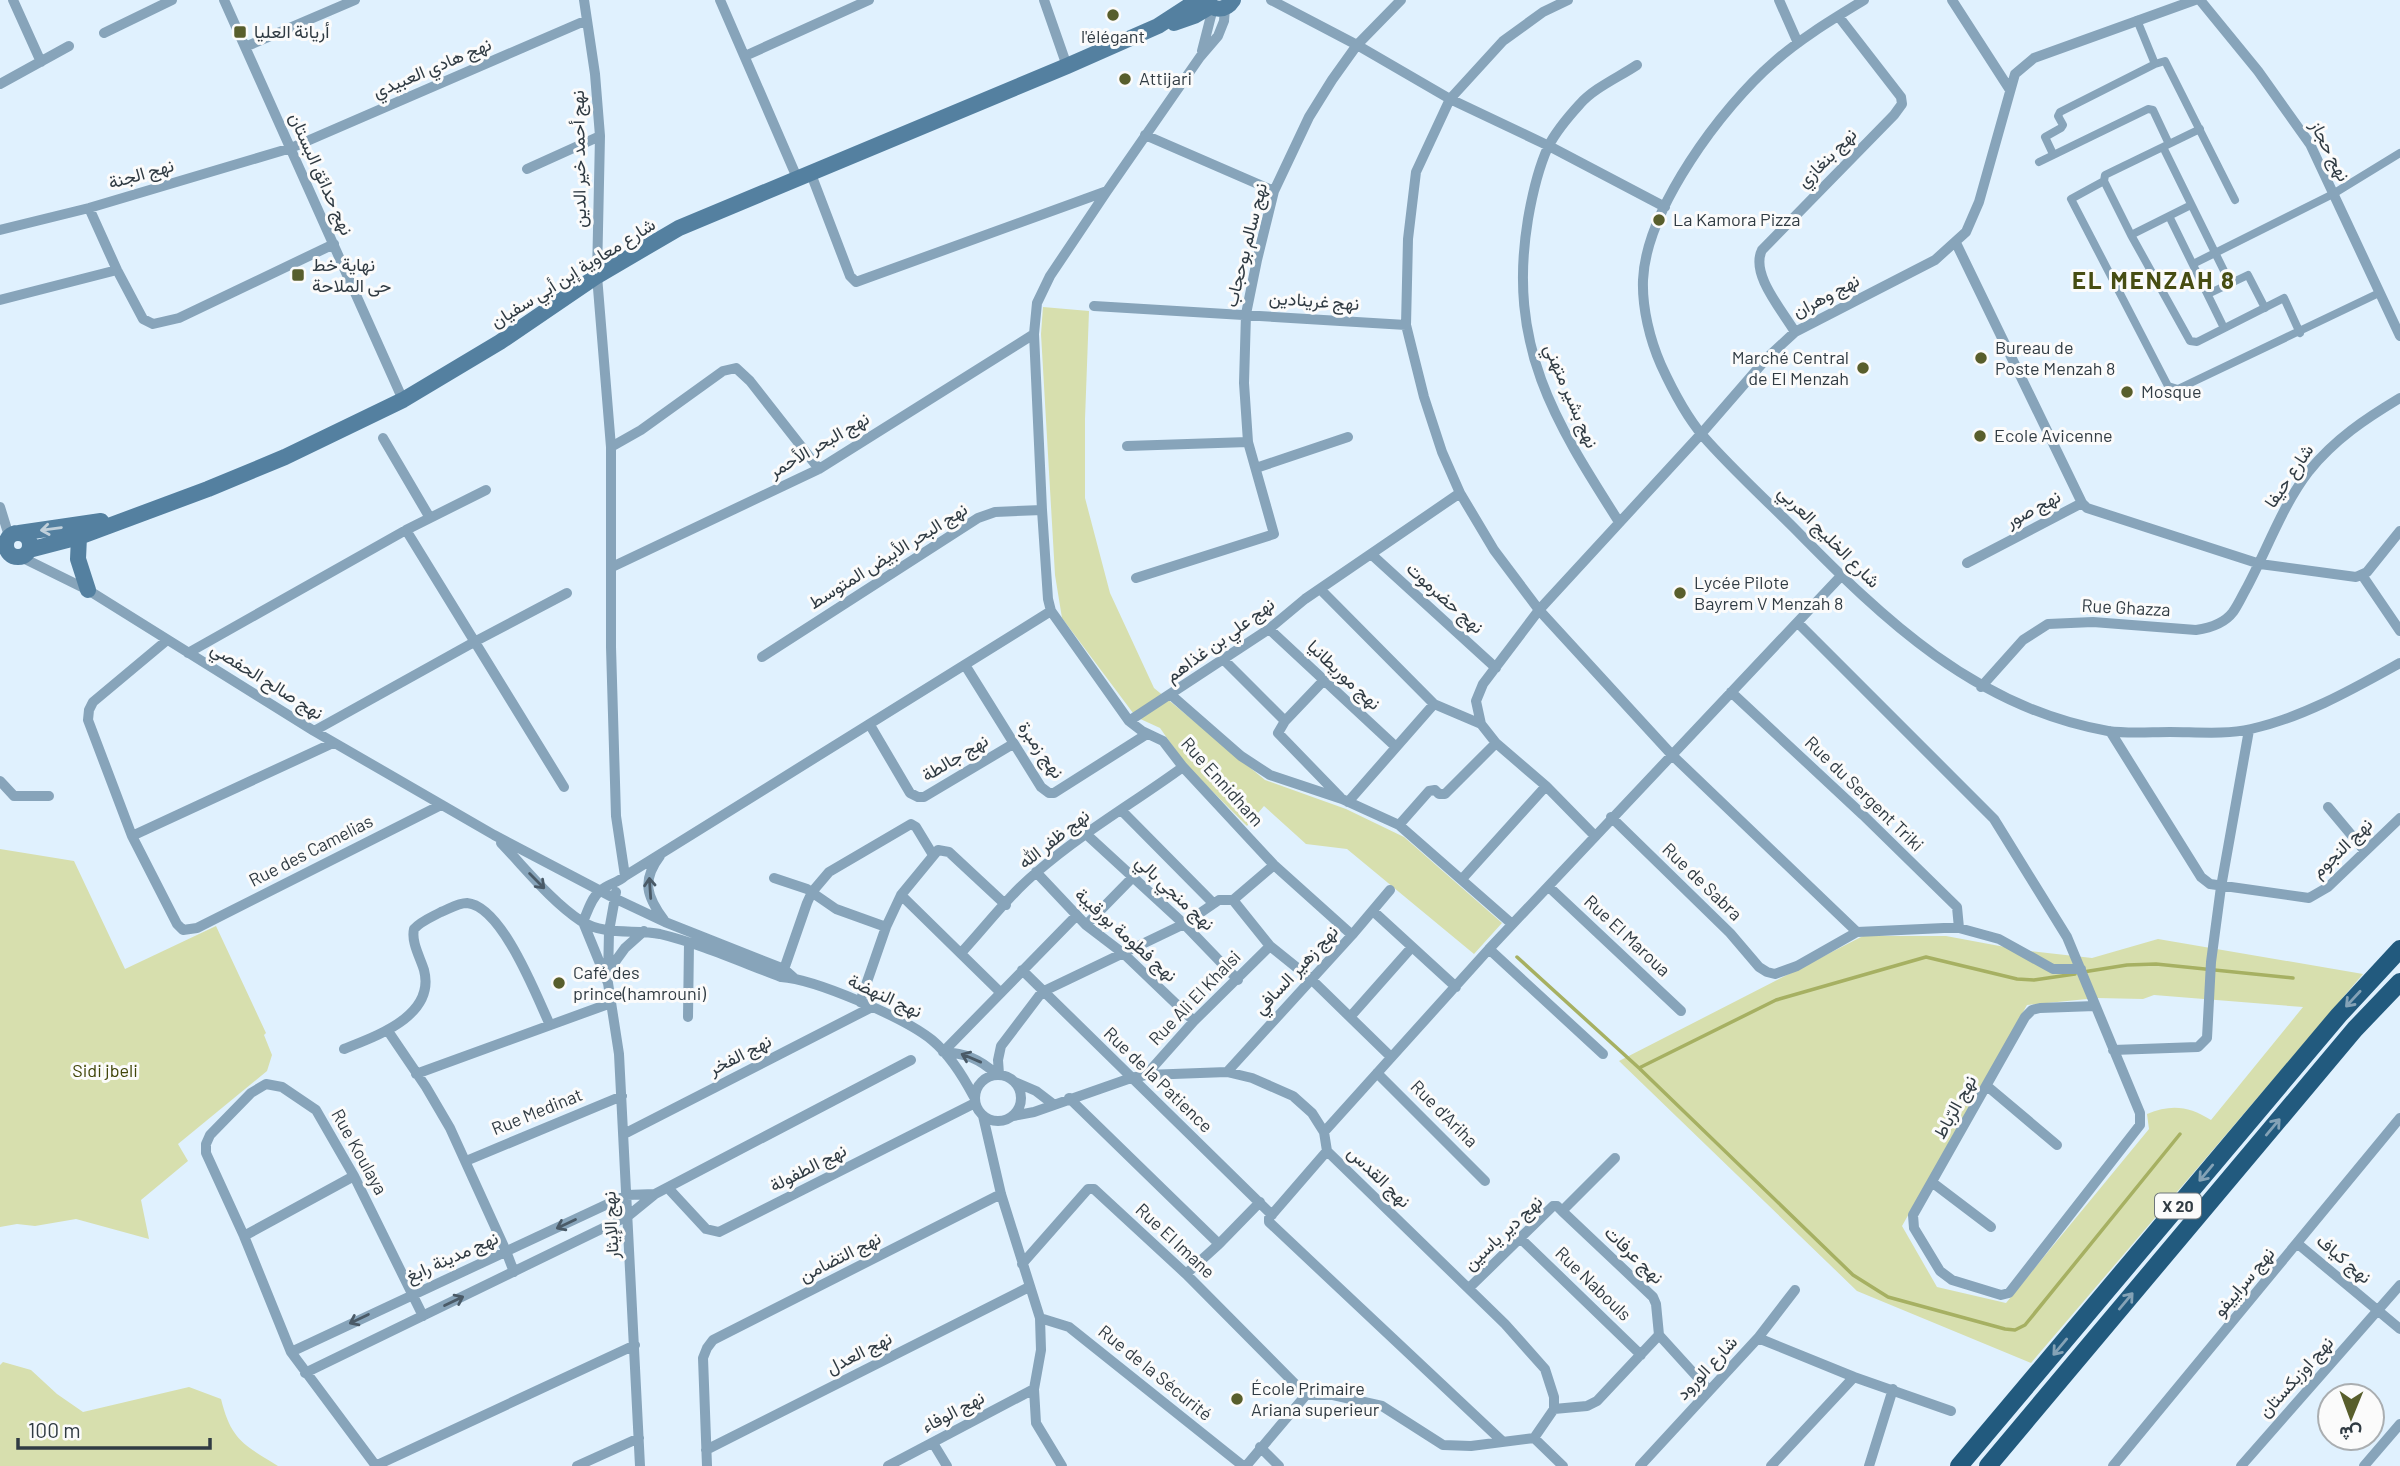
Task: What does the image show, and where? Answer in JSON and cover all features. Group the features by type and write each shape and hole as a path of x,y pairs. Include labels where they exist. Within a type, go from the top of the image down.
{"highway":[{"name":"X 20","path":"1959,1466 2339,1015 2400,949"},
{"name":"X 20","path":"1987,1466 2355,1030 2400,982"}],"main road":[{"name":"شارع معاوية إبن أبي سفيان","path":"12,546 79,537 285,457 403,400 500,342 597,276 679,229 1158,26 1177,22 1217,4 1248,0"},
{"name":"شارع معاوية إبن أبي سفيان","path":"12,546 131,517"},
{"path":"79,537 78,559 88,590"}],"street":[{"path":"13,0 41,62"},
{"path":"104,33 172,0"},
{"name":"نهج حدائق البستان","path":"224,0 403,400"},
{"path":"245,47 355,0"},
{"name":"نهج أحمد خير الدين","path":"584,0 595,74 600,136 597,276 611,447 611,647 616,816 623,878"},
{"path":"720,0 850,276 856,282 1107,191"},
{"path":"745,56 869,0"},
{"path":"1044,0 1067,66"},
{"path":"1271,0 1357,45 1450,99 1549,146 1665,207"},
{"name":"نهج سالم بوحجاب","path":"1136,578 1274,534 1248,442 1244,383 1246,314 1274,191 1309,117 1332,80 1357,45 1401,0"},
{"path":"1568,0 1543,12 1503,41 1450,99 1424,153 1413,187 1408,239 1406,325 1424,397 1460,493 1494,550 1539,610 1672,755 1857,932 1959,928 1999,939 2053,969 2081,969"},
{"path":"1779,0 1798,43"},
{"name":"شارع الخليج العربي","path":"1864,0 1798,43 1755,80 1688,164 1665,207 1648,249 1643,280 1647,321 1660,363 1701,434 1841,576 1893,624 1981,687 2058,718 2110,731 2249,730 2300,713 2343,694 2400,663"},
{"path":"1952,0 2010,90"},
{"path":"1956,243 1966,232 1979,202 2015,74 2034,58 2195,0"},
{"name":"نهج حجاز","path":"2200,0 2289,111 2310,144 2400,336"},
{"path":"608,983 583,922 599,891 1051,611 1042,510 1034,334 1037,303 1042,289 1144,135 1200,57 1217,4"},
{"name":"نهج بنغازي","path":"1796,331 1762,278 1759,262 1762,250 1902,104 1901,97 1839,17"},
{"name":"نهج هادي العبيدي","path":"292,148 587,20"},
{"path":"2137,20 2155,64"},
{"path":"0,84 69,46"},
{"path":"2053,154 2045,137 2062,128 2058,116 2060,112 2162,61 2168,64 2235,200"},
{"name":"نهج بشير متهني","path":"1619,522 1565,437 1539,376 1528,340 1522,280 1523,250 1531,203 1549,146 1581,103 1637,65"},
{"path":"2039,162 2148,108 2153,110 2191,205 2230,283"},
{"path":"2200,129 2105,175 2104,181 2190,341 2196,342 2286,299 2300,333"},
{"path":"1144,135 1274,191"},
{"path":"527,169 600,136"},
{"name":"نهج الجنة","path":"0,230 89,208 292,148"},
{"path":"2193,264 2333,194 2400,153"},
{"path":"2104,181 2071,200 2168,386 2178,389 2379,293"},
{"path":"2131,235 2191,205"},
{"path":"89,208 117,270 143,318 153,324 179,318 334,244"},
{"path":"2169,216 2224,328"},
{"name":"نهج وهران","path":"1481,724 1476,701 1483,684 1539,610 1767,358 1796,331 1935,260 1956,243"},
{"name":"نهج صور","path":"1956,243 2082,503 1967,563"},
{"path":"0,300 117,270"},
{"path":"2207,294 2248,275 2265,308"},
{"name":"نهج غرينادين","path":"1094,306 1406,325"},
{"name":"نهج البحر الأحمر","path":"612,567 819,469 1034,334"},
{"path":"611,447 641,430 723,371 736,368 750,381 819,469"},
{"name":"شارع حيفا","path":"2260,564 2294,494 2327,450 2344,433 2400,398"},
{"path":"1255,468 1348,437"},
{"path":"383,438 430,518"},
{"path":"1127,446 1248,442"},
{"path":"188,653 406,530 486,490"},
{"name":"نهج علي بن غذاهم","path":"1460,493 1320,589 1269,629 1170,694 1241,756 1270,775 1345,801 1399,825 1512,924"},
{"path":"2082,503 2087,508 2260,564 2356,577 2362,575 2400,531"},
{"path":"0,507 12,546"},
{"name":"نهج البحر الأبيض المتوسط","path":"762,657 978,518 995,512 1042,510"},
{"path":"406,530 564,787"},
{"name":"نهج صالح الحفصي","path":"12,546 88,590 333,743 494,835 599,891 782,973"},
{"name":"نهج حضرموت","path":"1371,554 1496,668"},
{"name":"Rue Ghazza","path":"1981,687 2023,640 2049,624 2093,622 2196,630 2211,628 2233,613 2260,564"},
{"path":"2362,575 2400,631"},
{"path":"1324,1132 1489,948 1841,576"},
{"path":"1320,589 1434,704 1481,724 1496,743 1546,786 1595,836"},
{"path":"314,731 567,593"},
{"name":"Rue Ennidham","path":"1051,611 1129,721 1163,741 1183,767 1274,865 1352,936"},
{"path":"1798,624 1994,819 2061,925 2113,1050 2198,1047 2207,1038 2211,962 2221,887 2249,730"},
{"name":"نهج موريطانيا","path":"1269,629 1395,747"},
{"path":"166,641 93,702 89,710 88,720 132,836 333,743"},
{"path":"1224,660 1285,722"},
{"name":"نهج زمبرة","path":"965,665 1041,787 1049,793 1054,793 1147,734"},
{"path":"1325,679 1285,722 1278,734 1345,801 1434,704"},
{"name":"Rue du Sergent Triki","path":"1731,692 1863,815 1957,908 1959,928"},
{"path":"1129,721 1170,694"},
{"name":"نهج جالطة","path":"870,725 910,793 918,797 924,797 1013,744"},
{"path":"2110,731 2202,877 2210,884 2221,887"},
{"path":"1399,825 1429,791 1445,794 1496,743"},
{"name":"نهج ظفر الله","path":"961,953 1036,872 1183,767"},
{"path":"0,780 14,796 49,796"},
{"path":"1462,879 1546,786"},
{"name":"Rue des Camelias","path":"132,836 177,924 187,931 441,805"},
{"path":"2328,807 2364,850"},
{"path":"1122,811 1213,903"},
{"name":"Rue de Sabra","path":"1611,817 1767,972 1775,974 1797,966 1857,932"},
{"name":"نهج النجوم","path":"2221,887 2309,898 2328,887 2400,818"},
{"path":"782,973 812,892 835,868 911,824 916,827 933,855"},
{"name":"نهج منجي بالي","path":"1086,834 1184,924 1238,980"},
{"name":"نهج صالح الحفصي","path":"494,835 544,888 583,922 609,931 644,931 782,973"},
{"path":"860,1002 886,927 901,895 941,849 950,852 1006,905"},
{"path":"663,853 653,866 648,879 648,890 654,907 666,922"},
{"path":"1233,900 1274,865"},
{"name":"نهج فطومة بورقيبة","path":"1036,872 1086,925 1124,954 1194,1021"},
{"path":"608,983 609,931 614,898 623,878"},
{"path":"774,878 812,892 836,909 886,927"},
{"path":"1086,925 1132,878"},
{"name":"Rue El Maroua","path":"1549,887 1681,1011"},
{"name":"نهج زهير السافي","path":"1227,1072 1352,936 1390,890"},
{"path":"901,895 1000,992"},
{"path":"998,1074 1001,1045 1042,992 1184,924 1213,903 1225,899 1233,900 1270,946 1311,979 1391,1057"},
{"path":"344,1049 388,1031 417,1007 425,993 424,972 413,938 414,929 421,922 450,908 469,903 490,916 503,930 550,1025"},
{"path":"1373,911 1456,987"},
{"path":"943,1052 1077,915"},
{"path":"609,970 625,948 644,931"},
{"path":"688,1017 689,943"},
{"name":"Rue Ali El Khalsi","path":"1146,1075 1194,1021 1270,946"},
{"path":"1350,1017 1412,947"},
{"path":"1489,948 1603,1054"},
{"name":"Rue de la Patience","path":"1022,970 1260,1202 1272,1215 1268,1220 1270,1223 1502,1441"},
{"name":"نهج النهضة","path":"782,973 872,1007 923,1033 960,1073 974,1100"},
{"name":"نهج الإيثار","path":"608,983 619,1054 622,1096 640,1466"},
{"path":"416,1074 611,1003"},
{"name":"نهج الرّباط","path":"2095,1006 2032,1010 2025,1017 1913,1215 1912,1221 1927,1250 1945,1276 2001,1295 2008,1293 2140,1125 2140,1113 2113,1050"},
{"name":"نهج الفخر","path":"624,1134 872,1007"},
{"path":"388,1031 450,1128 514,1272"},
{"path":"943,1052 967,1055 998,1074 1036,1091 1054,1104"},
{"path":"304,1374 628,1216 655,1194 911,1060"},
{"name":"نهج القدس","path":"1013,1116 1034,1112 1069,1098 1146,1075 1227,1072 1252,1078 1293,1096 1312,1113 1324,1132 1327,1151 1469,1288 1545,1369 1554,1397 1554,1409"},
{"name":"Rue d'Ariha","path":"1377,1073 1485,1181"},
{"path":"998,1074 981,1081 974,1100 983,1116 1001,1194 1028,1287 1040,1318 1041,1350 1034,1389 1035,1416 1038,1428 1062,1466"},
{"path":"983,1116 998,1121 1013,1116 1021,1100 1021,1093 1015,1082"},
{"name":"Rue Koulaya","path":"375,1466 304,1374 291,1352 244,1236 206,1153 210,1135 261,1085 282,1087 316,1111 354,1176 423,1316"},
{"path":"1987,1086 2057,1145"},
{"name":"Rue Medinat","path":"466,1161 622,1096"},
{"path":"1069,1098 1219,1244"},
{"name":"نهج الطفولة","path":"668,1188 706,1229 719,1232 974,1100"},
{"name":"نهج سراييفو","path":"2113,1466 2400,1118"},
{"path":"1272,1215 1327,1151"},
{"name":"نهج دير ياسين","path":"1469,1288 1553,1206 1558,1206 1562,1211 1615,1158"},
{"path":"244,1236 354,1176"},
{"path":"1933,1183 1991,1227"},
{"name":"Rue El Imane","path":"1022,1264 1091,1188 1186,1274 1306,1395"},
{"path":"628,1195 655,1194"},
{"name":"نهج التضامن","path":"706,1450 703,1358 716,1337 1001,1194"},
{"name":"نهج مدينة رابغ","path":"291,1352 628,1195"},
{"path":"1186,1274 1260,1202"},
{"name":"نهج عرفات","path":"1562,1211 1653,1297 1658,1335"},
{"name":"Rue Nabouls","path":"1520,1238 1641,1355"},
{"name":"نهج كياف","path":"2298,1244 2400,1329"},
{"name":"نهج اوزبكستان","path":"2241,1466 2400,1285"},
{"name":"نهج العدل","path":"706,1450 1028,1287"},
{"name":"شارع الورود","path":"1640,1466 1758,1338 1795,1290"},
{"name":"Rue de la Sécurité","path":"1040,1318 1069,1327 1245,1466"},
{"path":"1534,1438 1554,1409 1587,1406 1597,1401 1658,1335 1709,1390"},
{"path":"1758,1338 1854,1377 1951,1410"},
{"path":"375,1466 635,1345"},
{"path":"1772,1466 1854,1377"},
{"name":"نهج الوفاء","path":"888,1466 1034,1389"},
{"path":"1868,1466 1892,1390"},
{"path":"1245,1466 1306,1395 1333,1395 1382,1406 1443,1445 1471,1446 1534,1438 1563,1466"},
{"path":"2364,1466 2400,1424"},
{"path":"577,1466 639,1438"},
{"path":"933,1443 947,1466"},
{"path":"1260,1447 1279,1466"},
{"path":"706,1450 707,1466"}],"green space":[{"path":"1043,307 1089,311 1085,498 1110,593 1154,688 1265,780 1346,809 1404,837 1502,923 1474,954 1347,849 1306,844 1264,806 1247,826 1186,765 1160,728 1136,717 1062,618 1055,575 1041,334"},
{"name":"Sidi jbeli","path":"0,849 74,861 125,969 216,926 266,1033 264,1035 272,1055 267,1071 178,1144 188,1161 141,1200 149,1239 76,1219 35,1226 17,1224 0,1227"},
{"path":"1863,936 1946,936 2021,950 2092,958 2158,939 2363,974 2031,1363 1857,1291 1619,1061","holes":["2154,995 2303,1007 2211,1120 2180,1108 2147,1114 2149,1129 2006,1303 1937,1287 1902,1226 2027,1005 2097,998 2143,999"]},
{"path":"3,1362 31,1370 57,1394 83,1412 189,1387 221,1399 234,1433 278,1466 0,1466 0,1365"}],"waterway":[{"path":"1517,957 1639,1068 1853,1275 1888,1297 2005,1329 2015,1330 2025,1325 2180,1134"},
{"path":"1639,1068 1776,1000 1926,957 2017,979 2034,980 2075,974"},
{"path":"2083,972 2127,965 2156,964 2293,978"}],"place":[{"name":"l'élégant","path":"1113,15"},
{"name":"أريانة العليا","path":"240,32"},
{"name":"Attijari","path":"1125,79"},
{"name":"La Kamora Pizza","path":"1659,220"},
{"name":"نهاية خط حى الملاحة","path":"298,275"},
{"name":"Bureau de Poste Menzah 8","path":"1981,358"},
{"name":"Marché Central de El Menzah","path":"1863,368"},
{"name":"Mosque","path":"2127,392"},
{"name":"Ecole Avicenne","path":"1980,436"},
{"name":"Lycée Pilote Bayrem V Menzah 8","path":"1680,593"},
{"name":"Café des prince(hamrouni)","path":"559,983"},
{"name":"École Primaire Ariana superieur","path":"1237,1399"}],"district":[{"name":"EL MENZAH 8","path":"2154,281"}]}
